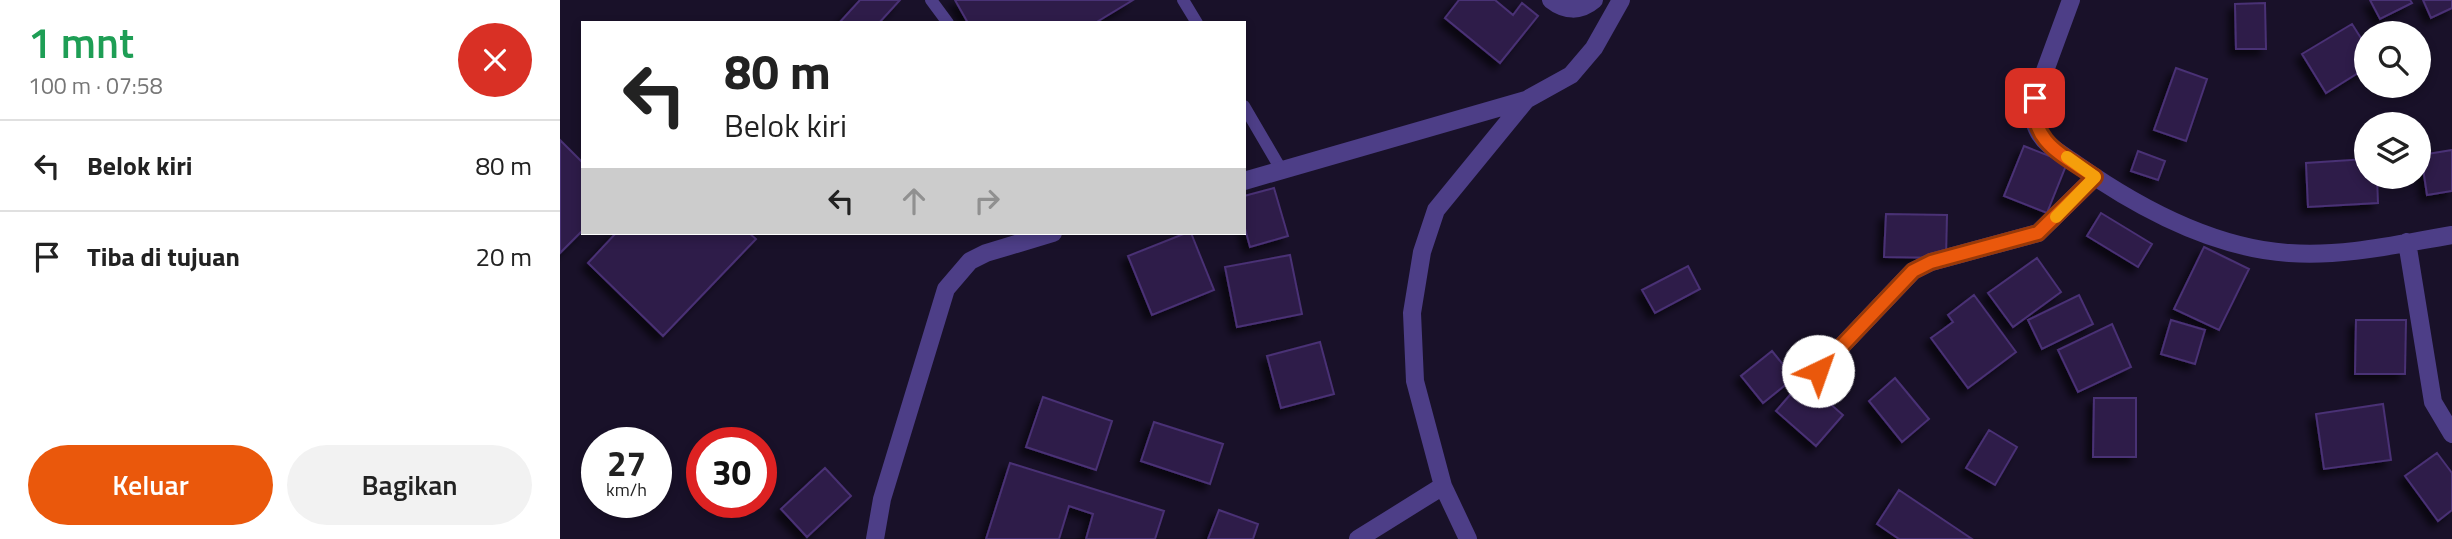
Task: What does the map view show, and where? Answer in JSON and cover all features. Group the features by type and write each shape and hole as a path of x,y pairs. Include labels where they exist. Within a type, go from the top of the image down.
{"street":[{"path":"1551,0 1574,9 1582,9 1594,0"},
{"path":"1246,180 1526,100 1572,75 1594,48 1621,0"},
{"path":"2071,0 2039,85 2033,114 2037,130 2047,143 2125,196 2204,234 2247,247 2287,253 2329,254 2452,235"},
{"path":"1468,539 1443,485 1415,381 1412,313 1422,252 1436,210 1526,100"},
{"path":"1818,371 1913,271 1931,262 2038,233 2095,177"},
{"path":"875,539 882,499 946,289 970,261 986,253 1046,235"},
{"path":"2407,242 2433,402 2452,434"},
{"path":"1358,539 1443,485"}],"lane":[{"path":"930,0 946,21"},
{"path":"1184,0 1195,21"},
{"path":"1246,109 1282,171"}],"building":[{"path":"860,0 900,0 881,21 841,21"},
{"path":"955,0 1133,0 1098,21 967,21"},
{"path":"1459,0 1495,0 1513,15 1522,3 1538,16 1500,63 1445,18"},
{"path":"2370,0 2410,0 2412,3 2380,19"},
{"path":"2423,0 2452,0 2452,8 2431,18"},
{"path":"2265,3 2266,49 2236,49 2235,4"},
{"path":"2352,24 2354,27 2354,76 2326,93 2302,54"},
{"path":"2176,68 2207,79 2186,141 2154,130"},
{"path":"560,140 581,161 581,232 560,253"},
{"path":"2024,146 2067,163 2047,213 2004,196"},
{"path":"2452,150 2452,191 2427,195 2426,189 2431,189 2431,153"},
{"path":"2138,151 2165,161 2158,180 2131,171"},
{"path":"2354,160 2354,189 2377,189 2378,203 2308,207 2306,163"},
{"path":"1274,188 1288,236 1250,247 1246,232 1246,195"},
{"path":"2101,213 2152,244 2138,267 2087,236"},
{"path":"1886,214 1947,215 1946,258 1884,257"},
{"path":"614,235 751,235 756,239 663,336 588,263"},
{"path":"1181,235 1192,235 1214,290 1152,315 1128,256"},
{"path":"2204,247 2249,269 2219,330 2174,309"},
{"path":"1290,255 1302,314 1237,327 1225,267"},
{"path":"2037,258 2061,292 2013,327 1988,293"},
{"path":"1688,266 1700,289 1655,313 1642,290"},
{"path":"1974,295 2016,352 1968,388 1931,338 1953,322 1948,315"},
{"path":"2079,295 2093,324 2042,349 2028,320"},
{"path":"2171,320 2205,330 2195,364 2161,354"},
{"path":"2356,320 2406,320 2405,374 2355,374"},
{"path":"2112,324 2131,367 2078,392 2058,350"},
{"path":"1320,342 1334,394 1281,408 1267,356"},
{"path":"1772,351 1794,378 1763,403 1741,376"},
{"path":"1895,378 1929,419 1902,442 1869,401"},
{"path":"1803,380 1843,415 1816,446 1776,411"},
{"path":"1043,397 1112,421 1096,470 1026,447"},
{"path":"2094,398 2136,398 2136,457 2093,457"},
{"path":"2383,404 2391,460 2324,469 2316,414"},
{"path":"1154,422 1223,444 1210,484 1141,461"},
{"path":"1989,430 2017,447 1995,485 1966,468"},
{"path":"2437,453 2452,473 2452,510 2438,521 2405,476"},
{"path":"1010,463 1164,511 1155,539 1086,539 1093,514 1069,506 1059,539 986,539"},
{"path":"825,468 851,496 807,537 781,509"},
{"path":"1899,490 1972,539 1899,539 1877,524"},
{"path":"1219,510 1258,524 1253,539 1208,539"}],"slow traffic":[{"path":"2056,217 2095,177 2067,157"}],"route":[{"path":"1818,371 1899,282 1913,271 1931,262 2038,233 2095,177 2047,143 2037,130 2033,114 2035,98"}]}
